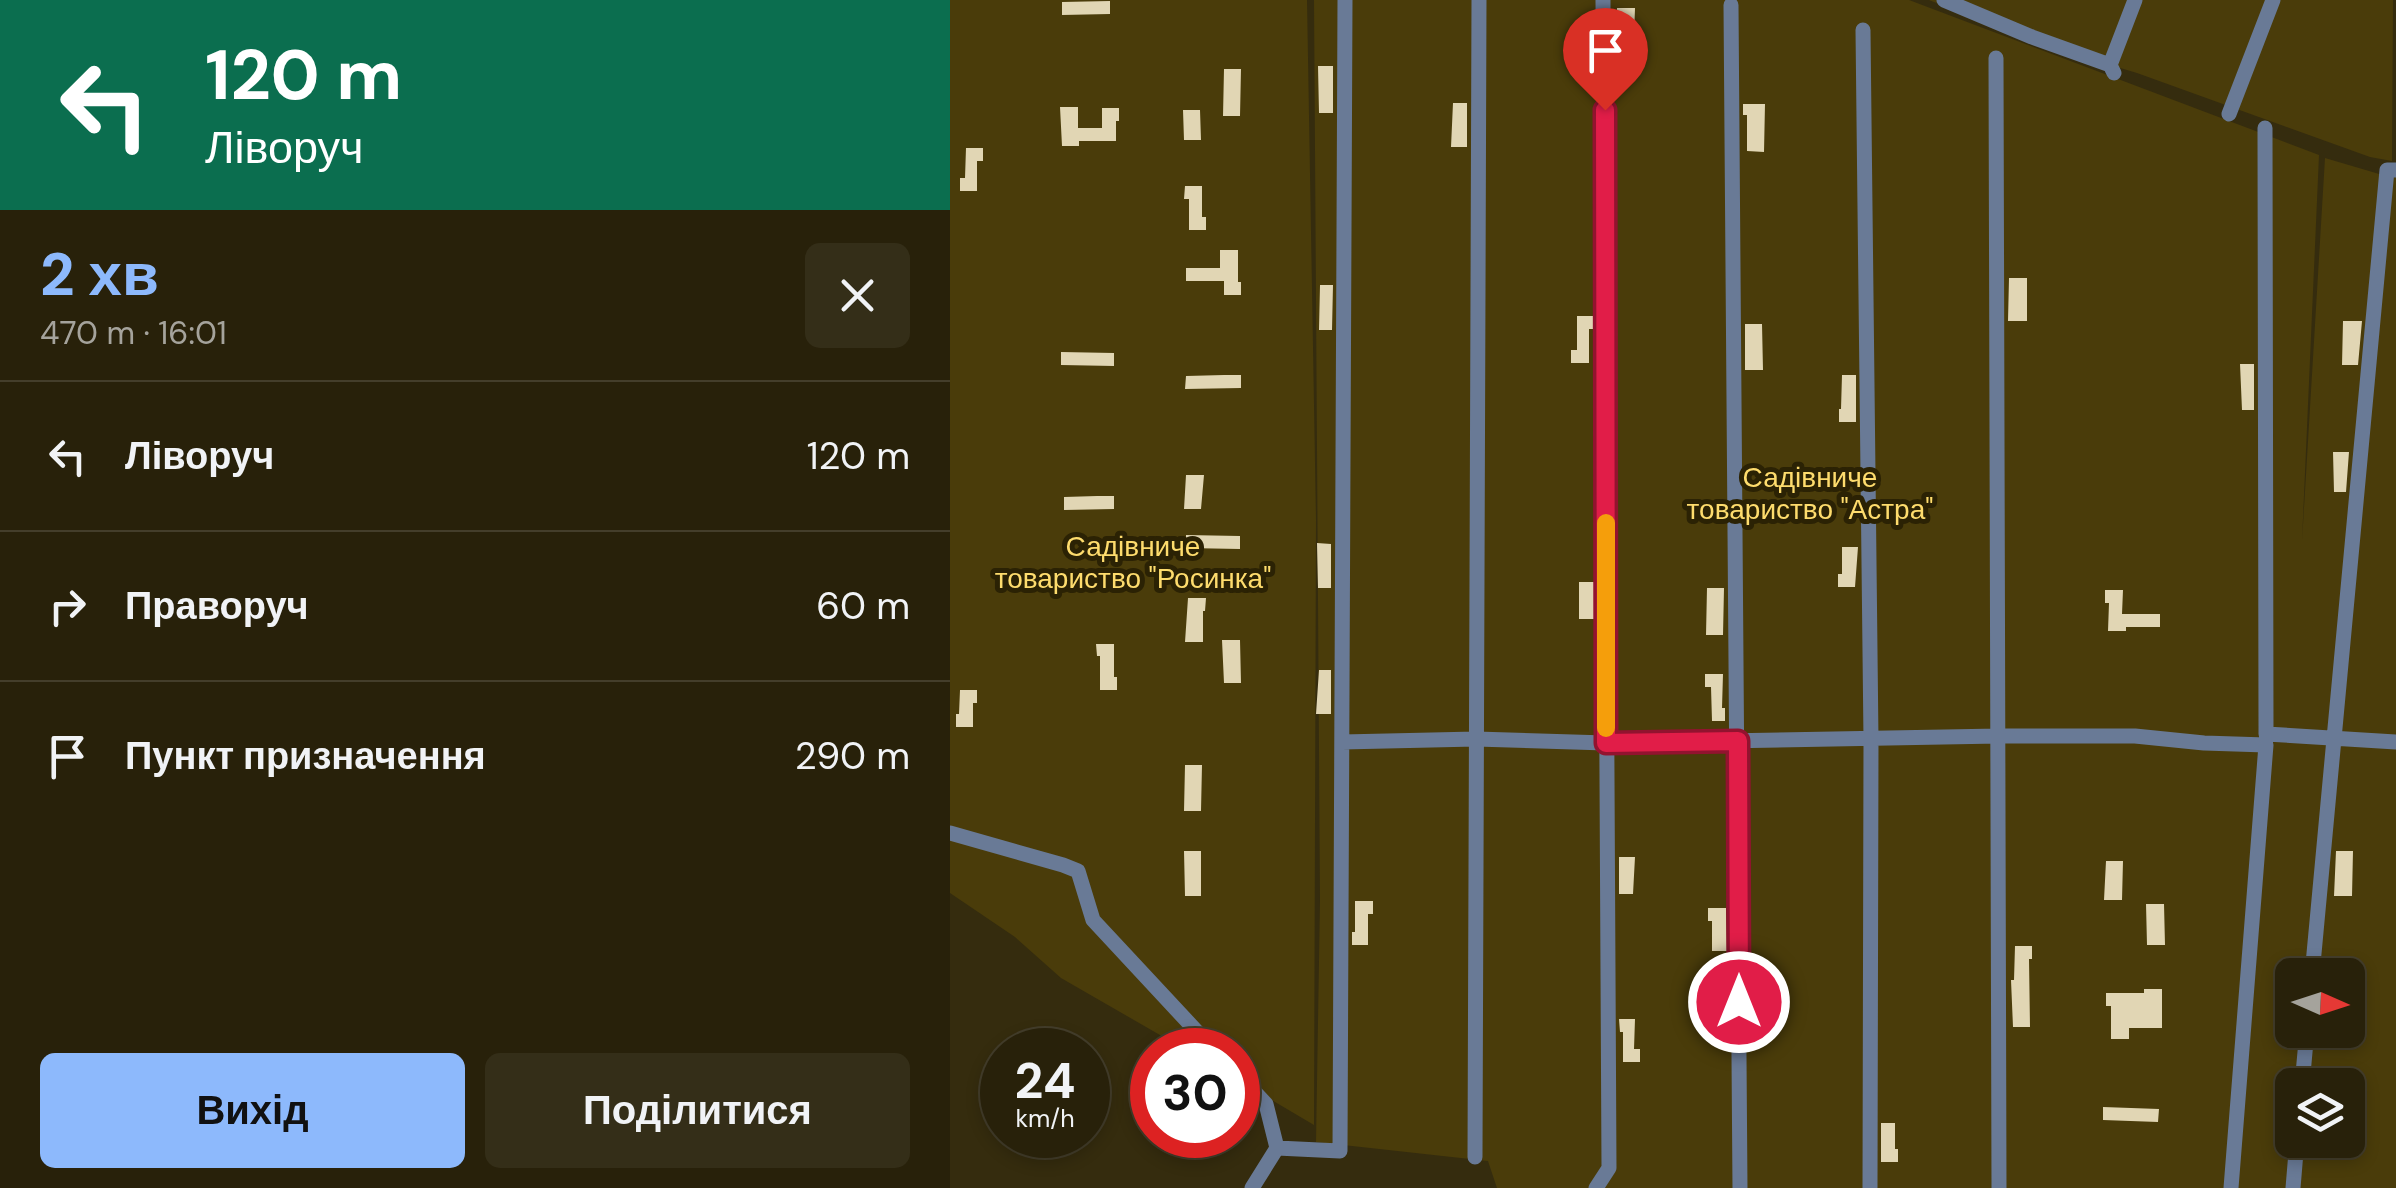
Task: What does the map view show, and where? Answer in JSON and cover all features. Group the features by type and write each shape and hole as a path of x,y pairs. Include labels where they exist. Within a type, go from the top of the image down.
{"street":[{"path":"1277,1148 1340,1151 1345,0"},
{"path":"1474,1158 1478,0"},
{"path":"1596,1188 1609,1168 1603,0"},
{"path":"1944,0 2112,69 2134,0"},
{"path":"1986,18 1993,0"},
{"path":"2229,114 2273,0"},
{"path":"1731,5 1740,1188"},
{"path":"1863,30 1872,740 1870,1188"},
{"path":"1996,58 1999,1188"},
{"path":"2265,128 2266,734 2396,742"},
{"path":"2314,958 2387,170 2396,170"},
{"path":"1342,742 2135,736 2266,745 2231,1188"},
{"path":"950,833 1078,872 1093,920 1194,1028"},
{"path":"1252,1188 1277,1148 1266,1104 1260,1098"},
{"path":"2293,1188 2296,1158"}],"green space":[{"name":"Садівниче товариство \"Росинка\"","path":"950,0 1307,0 1316,520 1314,1125 1260,1093 1260,1028 1148,1028 1061,978 1015,937 950,893"},
{"name":"Садівниче товариство \"Астра\"","path":"1314,0 1909,0 2319,155 2302,541 2325,158 2386,176 2396,175 2396,1188 1497,1188 1488,1161 1316,1142 1320,901"},
{"path":"1929,0 2393,0 2392,161 2370,157 2137,73 2031,41"}],"building":[{"path":"1110,1 1110,14 1062,15 1062,2"},
{"path":"1617,8 1635,8 1637,50 1616,50"},
{"path":"1318,66 1333,66 1333,113 1319,113"},
{"path":"1224,69 1241,69 1240,116 1223,116"},
{"path":"1453,103 1467,103 1467,147 1451,147"},
{"path":"1743,104 1765,104 1764,152 1747,151 1747,115 1743,115"},
{"path":"1060,107 1078,107 1078,128 1102,128 1102,108 1119,108 1116,141 1079,141 1079,146 1062,146"},
{"path":"1183,110 1200,110 1201,140 1184,140"},
{"path":"966,148 983,148 983,161 977,161 977,191 960,191 960,178 965,178"},
{"path":"1185,186 1202,186 1206,230 1189,230"},
{"path":"1220,250 1238,250 1241,295 1224,295 1224,281 1186,281 1186,268 1220,268"},
{"path":"2009,278 2027,278 2027,321 2008,321"},
{"path":"1320,285 1333,285 1332,330 1319,330"},
{"path":"1577,316 1593,316 1589,363 1571,363 1571,350 1577,350"},
{"path":"2343,321 2362,321 2358,365 2342,365"},
{"path":"1745,324 1762,324 1763,370 1745,370"},
{"path":"1061,352 1114,353 1114,366 1061,365"},
{"path":"2240,364 2254,364 2254,410 2242,410"},
{"path":"1241,375 1241,388 1185,389 1186,376"},
{"path":"1842,375 1856,375 1856,422 1839,422"},
{"path":"2333,452 2349,452 2346,492 2334,492"},
{"path":"1186,475 1204,475 1201,509 1184,509"},
{"path":"1114,496 1114,509 1064,510 1064,497"},
{"path":"1186,535 1240,536 1240,549 1186,548"},
{"path":"1317,543 1331,544 1331,588 1318,588"},
{"path":"1842,547 1858,547 1855,587 1838,587"},
{"path":"1579,582 1595,582 1595,619 1579,619"},
{"path":"1707,588 1724,588 1723,635 1706,635"},
{"path":"2105,590 2123,590 2122,614 2160,614 2160,627 2108,631 2109,603 2105,603"},
{"path":"1188,598 1206,598 1203,642 1185,642"},
{"path":"1222,640 1240,640 1241,683 1224,683"},
{"path":"1096,644 1114,644 1117,690 1100,690"},
{"path":"1319,670 1331,670 1331,714 1316,714"},
{"path":"1705,674 1723,674 1725,721 1712,721 1711,687 1705,687"},
{"path":"960,690 977,690 973,727 956,727"},
{"path":"1185,765 1202,765 1201,811 1184,811"},
{"path":"1184,851 1201,851 1201,896 1185,896"},
{"path":"2336,851 2353,851 2352,896 2334,896"},
{"path":"1619,857 1635,857 1633,894 1619,894"},
{"path":"2106,861 2123,861 2122,900 2104,900"},
{"path":"1355,901 1373,901 1373,914 1368,914 1368,945 1352,945"},
{"path":"2146,904 2164,904 2165,945 2147,945"},
{"path":"1708,908 1726,908 1727,951 1712,951"},
{"path":"2015,946 2032,946 2030,1027 2013,1027 2011,980"},
{"path":"2144,989 2162,989 2162,1028 2129,1028 2129,1039 2111,1039 2111,1006 2106,1006 2106,993 2144,993"},
{"path":"1619,1019 1635,1019 1634,1049 1640,1049 1640,1062 1623,1062"},
{"path":"2103,1107 2159,1109 2158,1122 2103,1120"},
{"path":"1881,1123 1895,1123 1898,1162 1881,1162"}],"slow traffic":[{"path":"1606,523 1606,728"}],"route":[{"path":"1605,110 1606,743 1738,741 1739,1002"}]}
